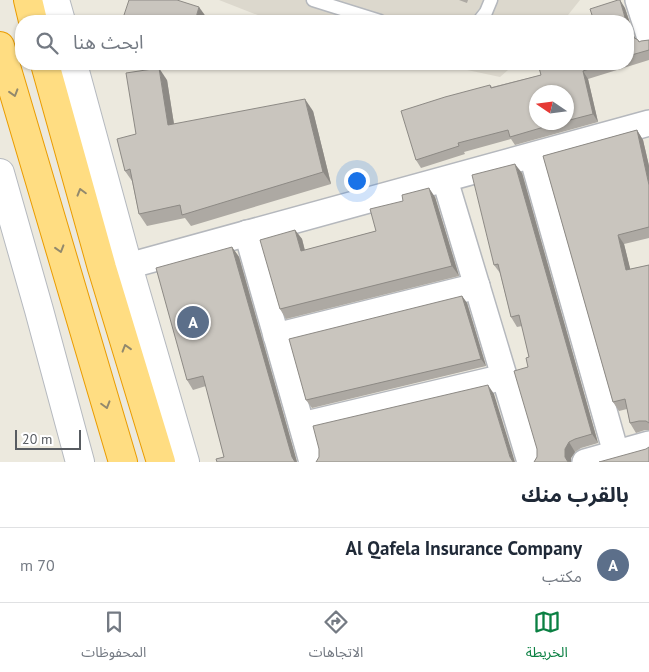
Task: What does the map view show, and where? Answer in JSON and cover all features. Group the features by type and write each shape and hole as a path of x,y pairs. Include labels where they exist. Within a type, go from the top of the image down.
{"highway":[{"path":"28,0 32,15"},
{"path":"0,46 122,462"},
{"path":"47,70 102,268 160,462"}],"street":[{"path":"55,0 59,15"},
{"path":"638,0 649,35"},
{"path":"75,70 128,266 185,462"},
{"path":"128,266 649,123"},
{"path":"532,156 616,453"},
{"path":"0,173 80,462"},
{"path":"445,180 530,462"},
{"path":"247,233 312,462"},
{"path":"276,336 477,286"},
{"path":"302,425 504,377"},
{"path":"585,462 649,444"}],"lane":[{"path":"313,0 361,15"},
{"path":"484,15 491,0"}],"shaded area":[{"path":"219,0 580,0 568,15 258,15"},
{"path":"467,70 508,70 500,77"}],"building":[{"path":"129,0 177,0 199,7 197,15 124,15"},
{"path":"620,0 624,15 592,15 590,9"},
{"path":"634,38 639,42 649,40 649,50 634,54"},
{"path":"159,70 168,125 305,99 323,172 182,215 180,205 139,214 130,169 125,171 117,139 136,134 126,73"},
{"path":"540,70 586,70 583,71 593,114 574,119 574,85 529,85 529,130 534,130 510,137 508,130 458,143 459,146 416,160 401,111 490,85 491,88 541,75"},
{"path":"637,130 649,185 649,227 618,235 626,270 649,265 649,423 639,421 630,423 625,399 613,402 543,156"},
{"path":"515,164 592,434 569,442 565,449 565,457 568,462 534,462 537,457 537,449 514,371 528,367 526,358 529,357 519,315 511,317 498,264 494,265 472,175"},
{"path":"429,188 452,266 280,309 260,240 295,230 301,251 376,231 370,209 403,201 402,195"},
{"path":"232,247 295,462 217,462 216,459 224,457 203,376 187,380 156,268"},
{"path":"462,296 481,359 306,400 289,339"},
{"path":"488,385 513,462 316,462 319,457 319,449 313,426"},
{"path":"649,447 649,462 599,462 646,449"}],"place":[{"name":"Al Qafela Insurance Company","path":"193,322"}]}
